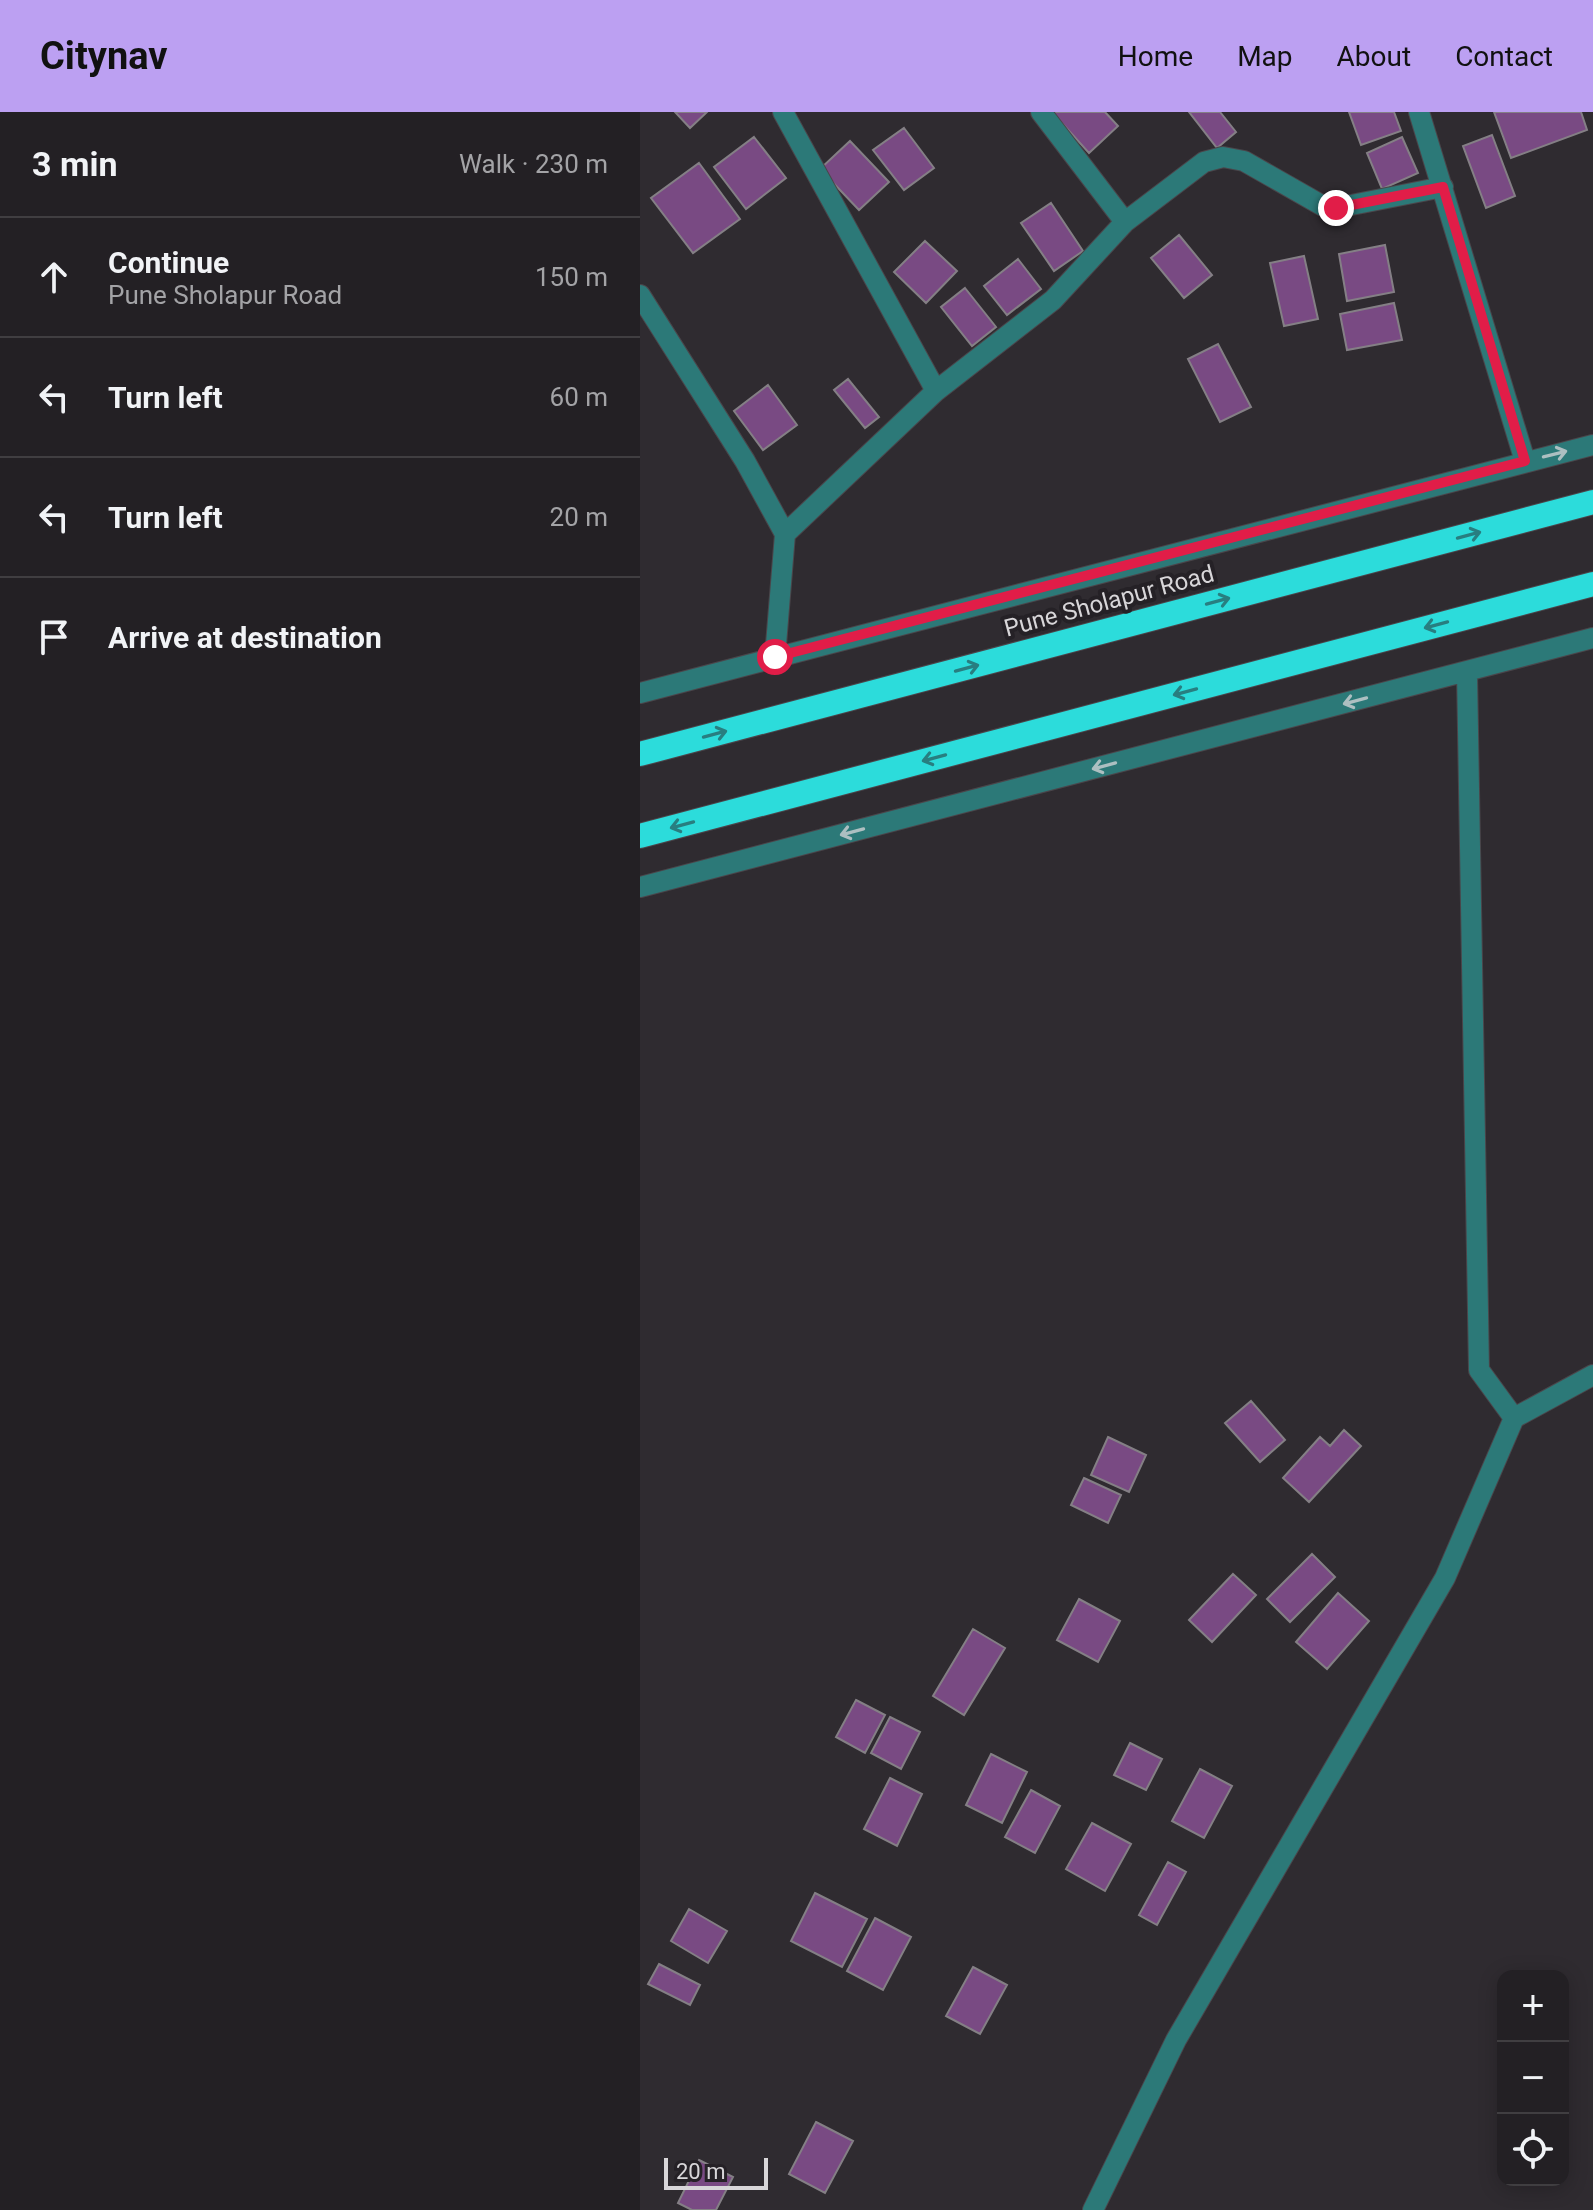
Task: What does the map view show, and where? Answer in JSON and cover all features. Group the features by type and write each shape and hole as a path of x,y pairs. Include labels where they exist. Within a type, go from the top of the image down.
{"highway":[{"name":"Pune Sholapur Road","path":"640,754 1593,502"},
{"path":"640,836 1593,584"}],"street":[{"path":"783,112 936,391"},
{"path":"1041,112 1125,222"},
{"path":"1419,112 1525,461"},
{"path":"785,534 936,391 1053,300 1125,222 1204,162 1223,157 1244,161 1323,206 1336,208 1443,187"},
{"path":"640,295 745,461 785,534 775,657"},
{"name":"Pune Sholapur Road","path":"640,693 1593,445"},
{"path":"640,887 1593,638"},
{"path":"1467,672 1479,1370 1514,1418"},
{"path":"1093,2210 1176,2040 1445,1578 1514,1418 1593,1375"}],"building":[{"path":"675,112 707,112 690,128"},
{"path":"1052,112 1105,112 1118,126 1089,153"},
{"path":"1189,112 1220,112 1236,132 1217,148"},
{"path":"1349,112 1394,112 1401,131 1361,145"},
{"path":"1494,112 1581,112 1587,130 1511,158"},
{"path":"904,128 934,168 904,190 873,150"},
{"path":"1492,135 1515,196 1486,208 1463,146"},
{"path":"754,137 786,178 746,209 714,167"},
{"path":"1402,137 1418,173 1382,189 1367,153"},
{"path":"850,141 889,182 859,210 820,169"},
{"path":"699,163 740,219 693,253 651,198"},
{"path":"1051,203 1083,251 1054,271 1021,223"},
{"path":"1179,235 1212,275 1184,298 1151,258"},
{"path":"925,241 957,271 926,303 894,272"},
{"path":"1385,245 1394,292 1347,301 1339,254"},
{"path":"1304,256 1318,319 1284,326 1270,263"},
{"path":"1018,259 1041,289 1007,315 984,286"},
{"path":"965,288 996,327 972,346 941,307"},
{"path":"1394,303 1402,340 1347,350 1340,314"},
{"path":"1218,344 1251,407 1220,422 1188,359"},
{"path":"848,379 879,417 865,428 834,390"},
{"path":"768,385 797,425 763,450 734,411"},
{"path":"1251,1401 1285,1440 1260,1462 1225,1423"},
{"path":"1344,1430 1361,1446 1309,1502 1283,1478 1320,1437 1330,1446"},
{"path":"1108,1437 1146,1455 1129,1492 1091,1475"},
{"path":"1084,1478 1121,1495 1108,1523 1071,1505"},
{"path":"1312,1554 1335,1577 1290,1622 1267,1599"},
{"path":"1233,1574 1256,1595 1212,1642 1189,1620"},
{"path":"1338,1593 1369,1621 1327,1669 1296,1642"},
{"path":"1079,1599 1120,1621 1098,1662 1057,1640"},
{"path":"973,1629 1005,1648 964,1715 933,1696"},
{"path":"856,1700 885,1715 865,1753 836,1737"},
{"path":"890,1717 920,1732 901,1769 871,1753"},
{"path":"1130,1743 1162,1759 1146,1790 1114,1775"},
{"path":"991,1754 1027,1772 1002,1823 966,1805"},
{"path":"1200,1769 1232,1786 1204,1838 1172,1821"},
{"path":"890,1778 922,1794 897,1846 864,1829"},
{"path":"1031,1790 1060,1806 1035,1853 1005,1837"},
{"path":"1092,1823 1131,1844 1105,1891 1066,1869"},
{"path":"1168,1862 1186,1872 1157,1925 1139,1915"},
{"path":"815,1893 867,1919 842,1967 791,1941"},
{"path":"689,1909 727,1931 708,1963 671,1941"},
{"path":"875,1918 911,1937 883,1990 847,1971"},
{"path":"659,1964 700,1985 690,2005 648,1984"},
{"path":"973,1967 1007,1985 980,2034 946,2016"},
{"path":"816,2122 853,2141 825,2193 789,2174"},
{"path":"699,2160 733,2177 716,2210 692,2210 678,2203"}],"route":[{"path":"775,657 1525,461 1443,187 1336,208"}]}
